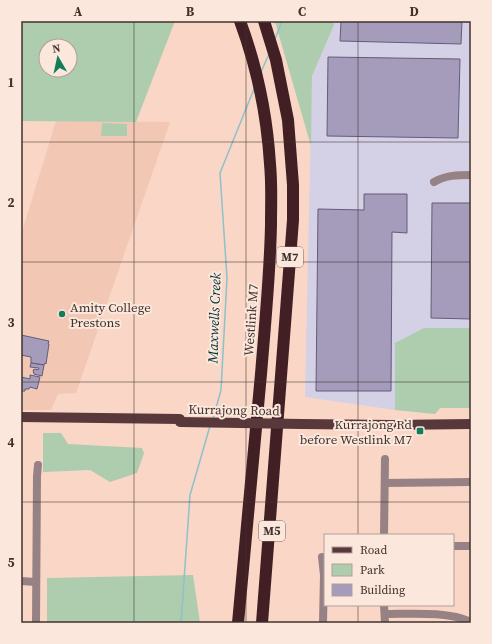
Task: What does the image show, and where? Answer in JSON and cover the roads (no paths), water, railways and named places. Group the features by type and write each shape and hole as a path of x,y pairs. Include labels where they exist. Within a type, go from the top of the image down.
{"highway":[{"name":"Westlink M7","path":"238,623 254,456 270,258 271,198 267,128 257,74 240,21"},
{"name":"M7","path":"262,623 293,220 293,185 288,120 276,60 264,21"},
{"name":"M5","path":"266,623 276,481 276,439"},
{"name":"M7","path":"244,623 255,464 254,456"}],"main road":[{"name":"Kurrajong Road","path":"21,417 302,422 471,421"},
{"name":"Kurrajong Road","path":"21,421 180,420"},
{"name":"Kurrajong Road","path":"302,422 386,425 471,424"}],"street":[{"path":"434,182 447,176 471,175"},
{"path":"384,534 385,459"},
{"path":"36,623 38,465"},
{"path":"384,483 471,482"},
{"path":"454,546 471,546"},
{"path":"322,557 324,575 323,623"},
{"path":"21,581 36,582"},
{"path":"384,606 384,623"},
{"path":"384,614 439,615 471,622"}],"waterway":[{"name":"Maxwells Creek","path":"275,39 282,21"},
{"name":"Maxwells Creek","path":"261,72 269,54"},
{"name":"Maxwells Creek","path":"213,419 221,390 227,278 220,173 254,89"},
{"name":"Maxwells Creek","path":"181,623 190,495 210,426"}],"place":[{"name":"Amity College Prestons","path":"62,314"},
{"name":"Kurrajong Rd before Westlink M7","path":"420,431"}]}
